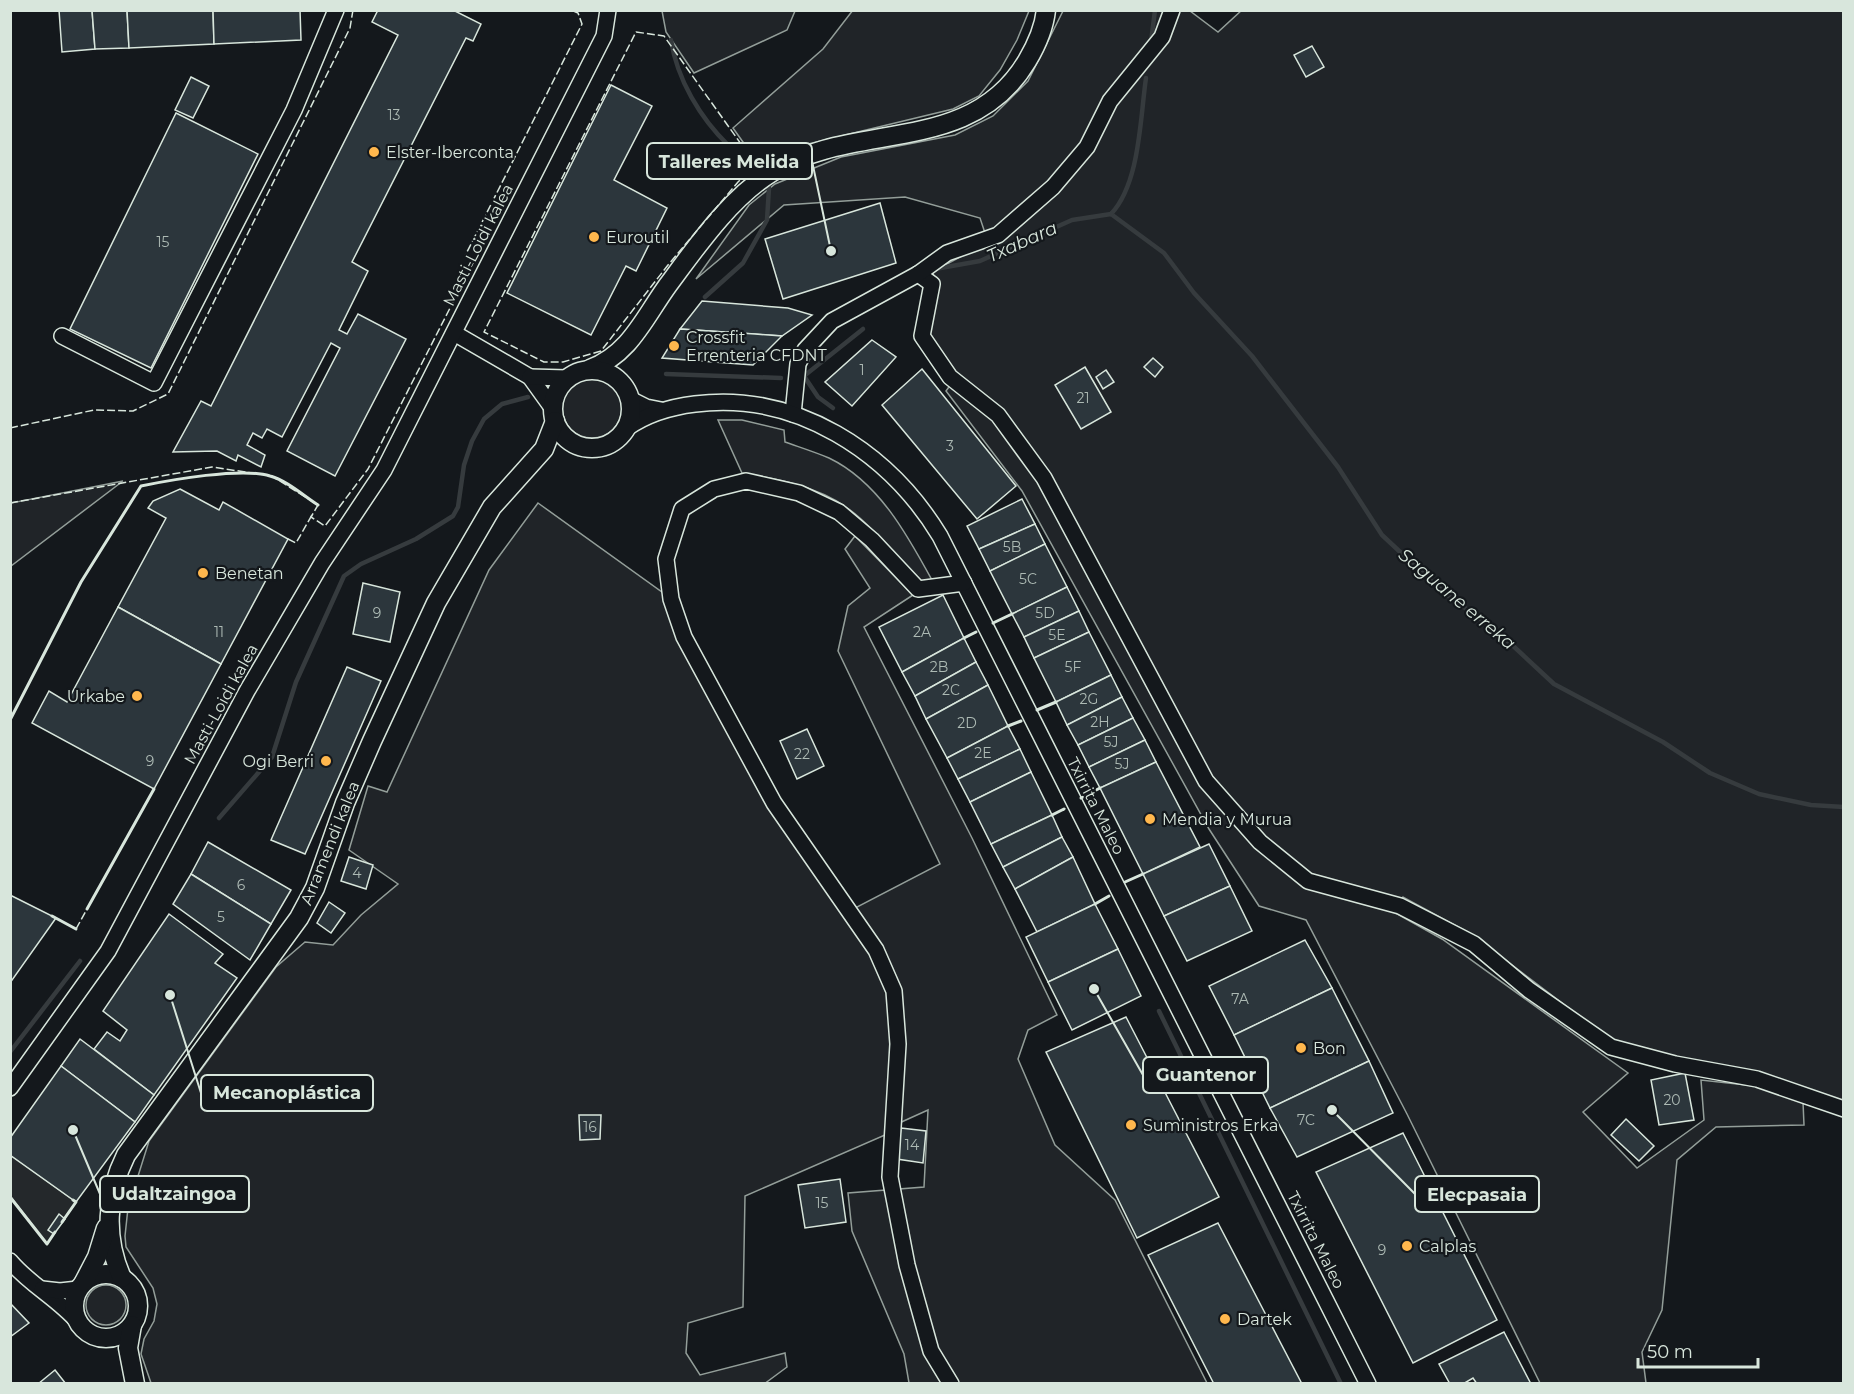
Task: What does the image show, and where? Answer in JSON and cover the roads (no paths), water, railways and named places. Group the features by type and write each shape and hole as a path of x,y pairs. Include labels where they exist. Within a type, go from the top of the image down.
{"street":[{"path":"62,336 154,383 174,349 294,110 336,10"},
{"name":"Masti-Loidi kalea","path":"10,1088 108,951 247,691 322,563 384,470 604,36 608,10"},
{"path":"793,414 798,364 805,350 832,321 918,274 947,253 998,235 1053,187 1087,147 1110,101 1162,38 1172,10"},
{"path":"538,458 548,440 557,392 567,378 613,358 632,340 669,285 725,214 748,191 773,171 799,159 827,150 937,128 970,116 999,96 1019,74 1036,46 1049,12"},
{"path":"918,274 932,284 921,336 950,377 998,415 1044,478 1206,781 1260,842 1308,881 1400,906 1474,944 1529,990 1611,1047 1675,1064 1757,1079 1844,1110"},
{"name":"Masti-Loidi kalea","path":"454,333 530,377 554,415"},
{"path":"622,382 632,340"},
{"path":"538,458 560,450 608,445 627,428 630,419 630,399 622,382 613,375 590,369"},
{"name":"Masti-Loidi kalea","path":"530,377 567,378"},
{"name":"Txirrita Maleo","path":"630,399 646,407 664,410"},
{"name":"Txirrita Maleo","path":"627,428 664,410 710,402 734,402 793,414 854,444 898,481 928,516 1368,1383"},
{"path":"554,415 561,433 571,442 584,447"},
{"name":"Arramendi kalea","path":"81,1286 97,1257 109,1218 114,1186 126,1155 299,918 315,888 345,803 431,613 492,507 538,458"},
{"path":"951,1383 931,1351 907,1265 890,1177 898,1044 894,991 876,950 774,803 684,637 671,599 666,559 682,509 714,489 746,481 799,493 839,512 872,540 918,590 963,583"},
{"name":"Arramendi kalea","path":"109,1218 112,1250 123,1278"},
{"path":"10,1261 26,1280 42,1289 90,1334 100,1337 119,1336 132,1325"},
{"path":"42,1289 60,1291 81,1286 100,1274 123,1278 130,1284 137,1298 138,1311 132,1325 128,1348 133,1378"},
{"path":"78,1322 74,1305 81,1286"},
{"path":"100,1337 118,1353 133,1378"}],"waterway":[{"path":"1151,42 1155,10"},
{"path":"671,40 684,83 699,110 718,135 753,168"},
{"path":"1111,214 1121,201 1133,168 1146,78"},
{"path":"705,297 743,263 767,220 769,188"},
{"name":"Saguane erreka","path":"1111,214 1164,253 1194,293 1252,356 1338,467 1382,535 1444,593 1496,630 1554,684 1663,742 1710,773 1759,794 1811,805 1844,807"},
{"name":"Txabara","path":"935,269 980,261 1072,220 1111,214"},
{"path":"833,408 818,397 804,376 863,329"},
{"path":"666,374 781,378"},
{"path":"219,818 272,757 296,682 344,576 361,564 416,539 453,516 458,507 464,465 472,441 484,419 502,404 528,397"},
{"path":"10,1052 80,961"},
{"path":"1159,1011 1341,1384"}],"place":[{"name":"Elster-Iberconta","path":"374,152"},
{"name":"Euroutil","path":"594,237"},
{"name":"Talleres Melida","path":"831,251"},
{"name":"Crossfit Errenteria CFDNT","path":"674,346"},
{"name":"Benetan","path":"203,573"},
{"name":"Urkabe","path":"137,696"},
{"name":"Ogi Berri","path":"326,761"},
{"name":"Mendia y Murua","path":"1150,819"},
{"name":"Guantenor","path":"1094,989"},
{"name":"Mecanoplástica","path":"170,995"},
{"name":"Bon","path":"1301,1048"},
{"name":"Elecpasaia","path":"1332,1110"},
{"name":"Suministros Erka","path":"1131,1125"},
{"name":"Udaltzaingoa","path":"73,1130"},
{"name":"Calplas","path":"1407,1246"},
{"name":"Dartek","path":"1225,1319"}]}
